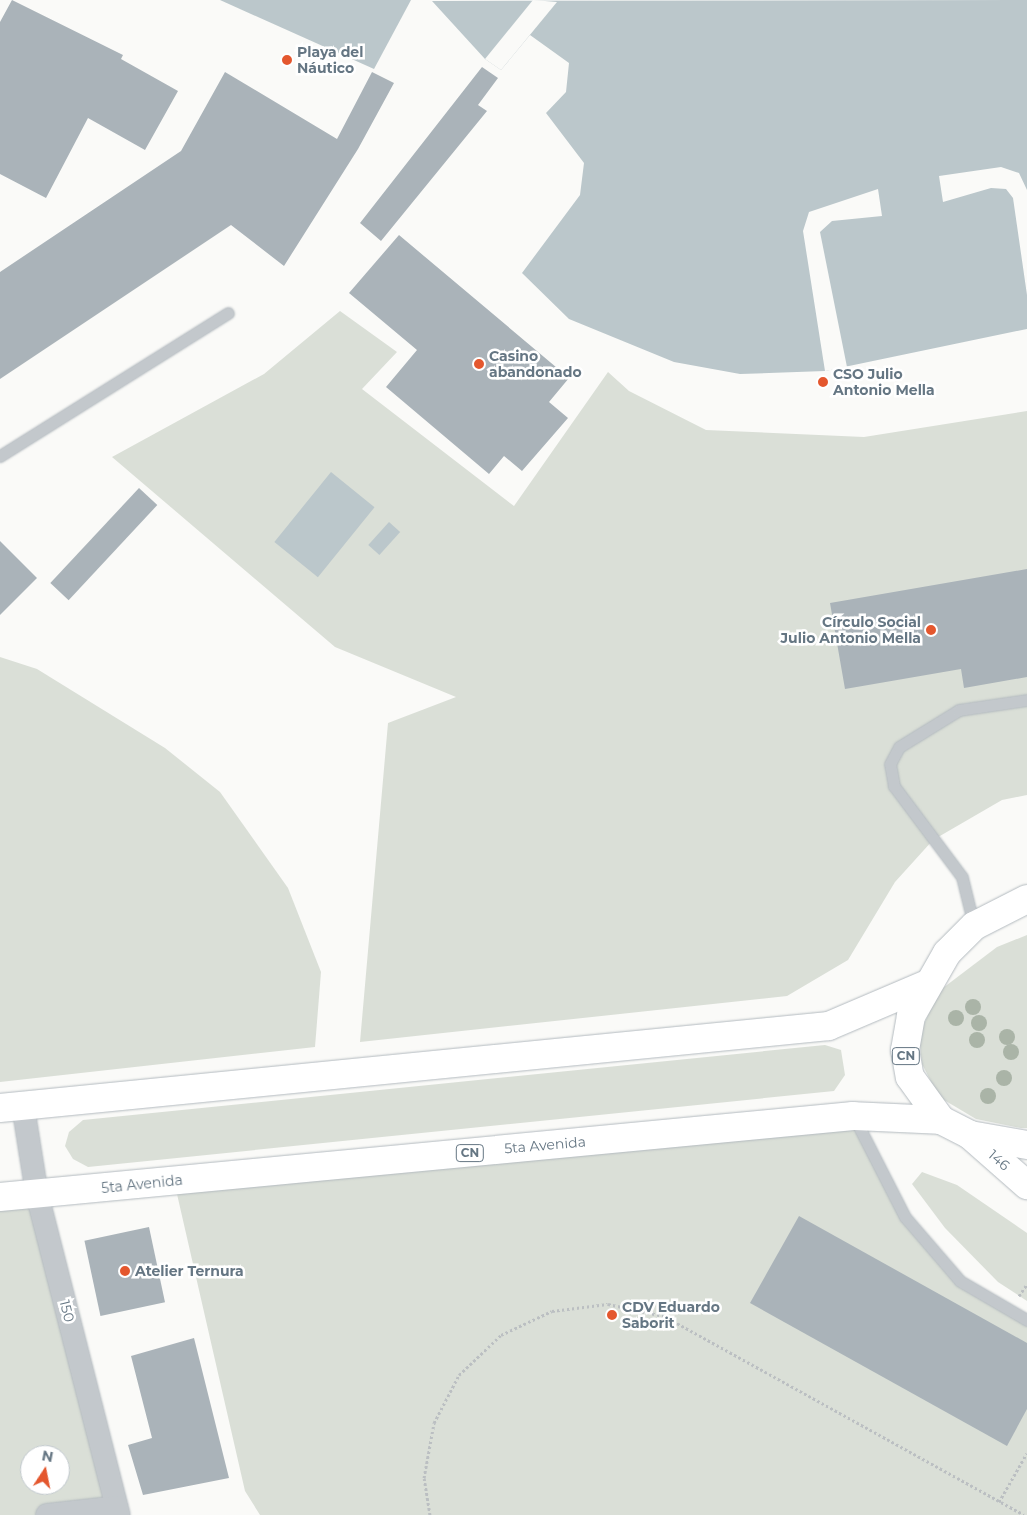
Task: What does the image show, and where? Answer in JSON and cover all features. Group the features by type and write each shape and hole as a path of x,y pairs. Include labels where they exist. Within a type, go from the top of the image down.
{"main road":[{"name":"CN","path":"1027,899 974,926 947,953 925,985 910,1016 905,1050 910,1077 941,1120 970,1135 1027,1145"},
{"path":"12,1107 828,1026 925,985"},
{"name":"5ta Avenida","path":"0,1197 853,1116 941,1120"},
{"name":"146","path":"970,1135 1027,1185"}],"street":[{"name":"150","path":"12,1107 37,1194 118,1511"},
{"path":"47,1515 118,1511"}],"lane":[{"path":"0,456 228,313"},
{"path":"974,926 962,877 894,786 890,764 898,747 959,710 1027,700"},
{"path":"853,1116 905,1216 960,1281 1027,1320"}],"path":[{"path":"430,1515 424,1478 434,1423 460,1375 501,1335 552,1311 608,1304 664,1316 1024,1515"},
{"path":"999,1502 1027,1453"}],"shaded area":[{"path":"220,0 411,0 374,69"},
{"path":"1027,0 1027,329 825,371 740,374 674,362 569,319 522,273 580,195 584,163 546,113 566,92 569,63 530,35 501,70 485,59 432,1"},
{"path":"340,311 397,352 362,389 514,506 608,372 629,391 706,430 864,437 1027,411 1027,795 1002,800 933,840 895,882 848,960 787,996 360,1042 388,723 456,697 335,647 112,457 264,374"},
{"path":"331,472 375,507 318,577 274,542"},
{"path":"389,522 400,532 379,555 368,545"},
{"path":"0,657 37,669 165,748 220,792 288,888 321,972 315,1047 0,1082"},
{"path":"1027,935 1027,1128 1021,1128 976,1119 939,1097 922,1064 919,1035 939,991 997,947"},
{"path":"825,1045 841,1050 845,1075 834,1091 88,1167 73,1159 65,1146 69,1132 83,1120"},
{"name":"CDV Eduardo Saborit","path":"853,1116 905,1217 959,1281 1027,1320 1027,1515 260,1515 245,1491 174,1181"},
{"path":"922,1172 957,1185 1027,1233 1027,1301 998,1282 945,1228 912,1184"},
{"path":"37,1194 119,1515 0,1515 0,1197"}],"pier":[{"path":"533,0 557,2 501,70 485,59"},
{"path":"1001,167 1019,173 1027,190 1027,295 1013,198 1006,189 991,188 943,202 939,176"},
{"path":"878,189 882,216 832,221 820,232 847,367 825,371 803,231 809,212"}],"building":[{"path":"12,0 123,55 121,59 178,91 145,150 88,118 46,198 0,174 0,22"},
{"path":"482,67 498,78 478,105 487,111 381,241 360,223"},
{"path":"225,72 337,139 372,72 394,83 358,149 284,266 231,225 0,379 0,272 181,151"},
{"name":"Casino abandonado","path":"399,235 569,378 549,402 568,418 522,471 504,456 489,474 386,387 417,350 349,293"},
{"path":"139,488 157,505 69,600 50,583"},
{"path":"0,541 37,578 0,615"},
{"name":"Círculo Social Julio Antonio Mella","path":"1027,569 1027,677 964,688 961,669 845,689 830,603"},
{"path":"799,1216 1027,1343 1027,1409 1007,1446 750,1303"},
{"name":"Atelier Ternura","path":"149,1227 165,1302 100,1316 84,1241"},
{"path":"194,1338 229,1478 143,1495 128,1445 152,1438 131,1356"}],"place":[{"name":"Playa del Náutico","path":"287,60"},
{"name":"Casino abandonado","path":"479,364"},
{"name":"CSO Julio Antonio Mella","path":"823,382"},
{"name":"Círculo Social Julio Antonio Mella","path":"931,630"},
{"name":"Atelier Ternura","path":"125,1271"},
{"name":"CDV Eduardo Saborit","path":"612,1315"}]}
